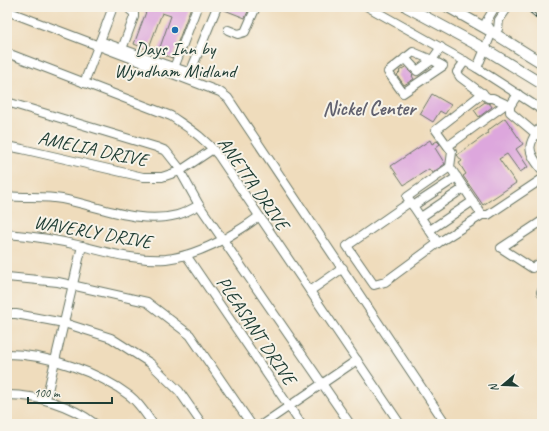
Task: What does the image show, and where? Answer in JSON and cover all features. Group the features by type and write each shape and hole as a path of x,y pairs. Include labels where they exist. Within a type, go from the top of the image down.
{"main road":[{"path":"407,7 485,49 542,84"},
{"path":"448,7 542,63"}],"street":[{"path":"84,83 113,7"},
{"path":"122,49 134,17 134,13 130,10 130,7"},
{"path":"174,68 196,7"},
{"path":"99,43 122,49 174,68 189,71 192,68 217,7"},
{"path":"228,30 238,34 245,32 256,7"},
{"path":"368,7 477,68 542,110"},
{"path":"477,68 492,32 498,29 499,20 506,10 495,7 486,7"},
{"path":"492,32 486,22 495,7"},
{"path":"7,11 99,43 220,92 228,98 446,424"},
{"path":"417,71 432,60 441,47"},
{"path":"413,52 432,60 443,66 403,93 388,72 413,52"},
{"name":"ANETTA DRIVE","path":"7,53 171,116 194,131 213,149 400,424"},
{"path":"405,58 423,80"},
{"path":"465,61 457,74 488,98 493,98 508,105 510,112 536,134"},
{"path":"482,214 450,168 452,152 436,130 483,94"},
{"path":"448,146 508,105 518,94"},
{"path":"7,102 166,151 180,171 199,205 350,424"},
{"path":"542,125 530,144 530,150 542,170"},
{"name":"AMELIA DRIVE","path":"7,146 143,177 162,177 180,171 213,149"},
{"path":"438,243 407,197 450,168"},
{"path":"457,177 347,246 374,285 385,282 438,243 482,214 488,215 542,179"},
{"path":"421,217 464,188"},
{"path":"7,196 42,197 63,200 126,215 146,217 176,215 186,212 199,205"},
{"path":"430,230 473,201"},
{"name":"WAVERLY DRIVE","path":"7,234 38,237 139,259 167,259 197,252 233,234 259,216"},
{"path":"542,221 501,248 532,268 542,262"},
{"path":"46,399 82,246"},
{"name":"PLEASANT DRIVE","path":"186,254 301,424"},
{"path":"310,291 343,268"},
{"path":"7,276 44,280 147,302 190,335 251,424"},
{"path":"7,314 16,314 64,323 111,338 150,362 179,391 202,424"},
{"path":"7,354 55,361 84,370 105,379 131,397 140,406 153,424"},
{"path":"263,424 357,360"},
{"path":"7,395 46,399 85,416 95,424"}],"building":[{"name":"Days Inn by Wyndham Midland","path":"136,7 191,7 172,58 158,53 171,16 162,13 148,50 134,44 146,12 138,10"},
{"path":"222,7 250,7 245,18 222,9"},
{"path":"405,67 413,75 412,76 414,79 404,85 397,75 400,72 399,71"},
{"path":"432,94 451,105 445,114 440,111 433,122 420,114"},
{"path":"485,102 490,104 492,107 479,117 474,110"},
{"path":"505,118 523,144 516,149 528,167 520,172 507,154 499,159 516,183 483,205 463,176 466,174 459,163 462,161 457,155 488,133 487,131"},
{"path":"430,140 432,144 437,141 440,144 435,148 445,164 432,173 429,169 404,185 391,166"}],"railway":[{"path":"525,7 542,21"}],"place":[{"name":"Days Inn by Wyndham Midland","path":"175,30"}],"district":[{"name":"Nickel Center","path":"369,108"}]}
